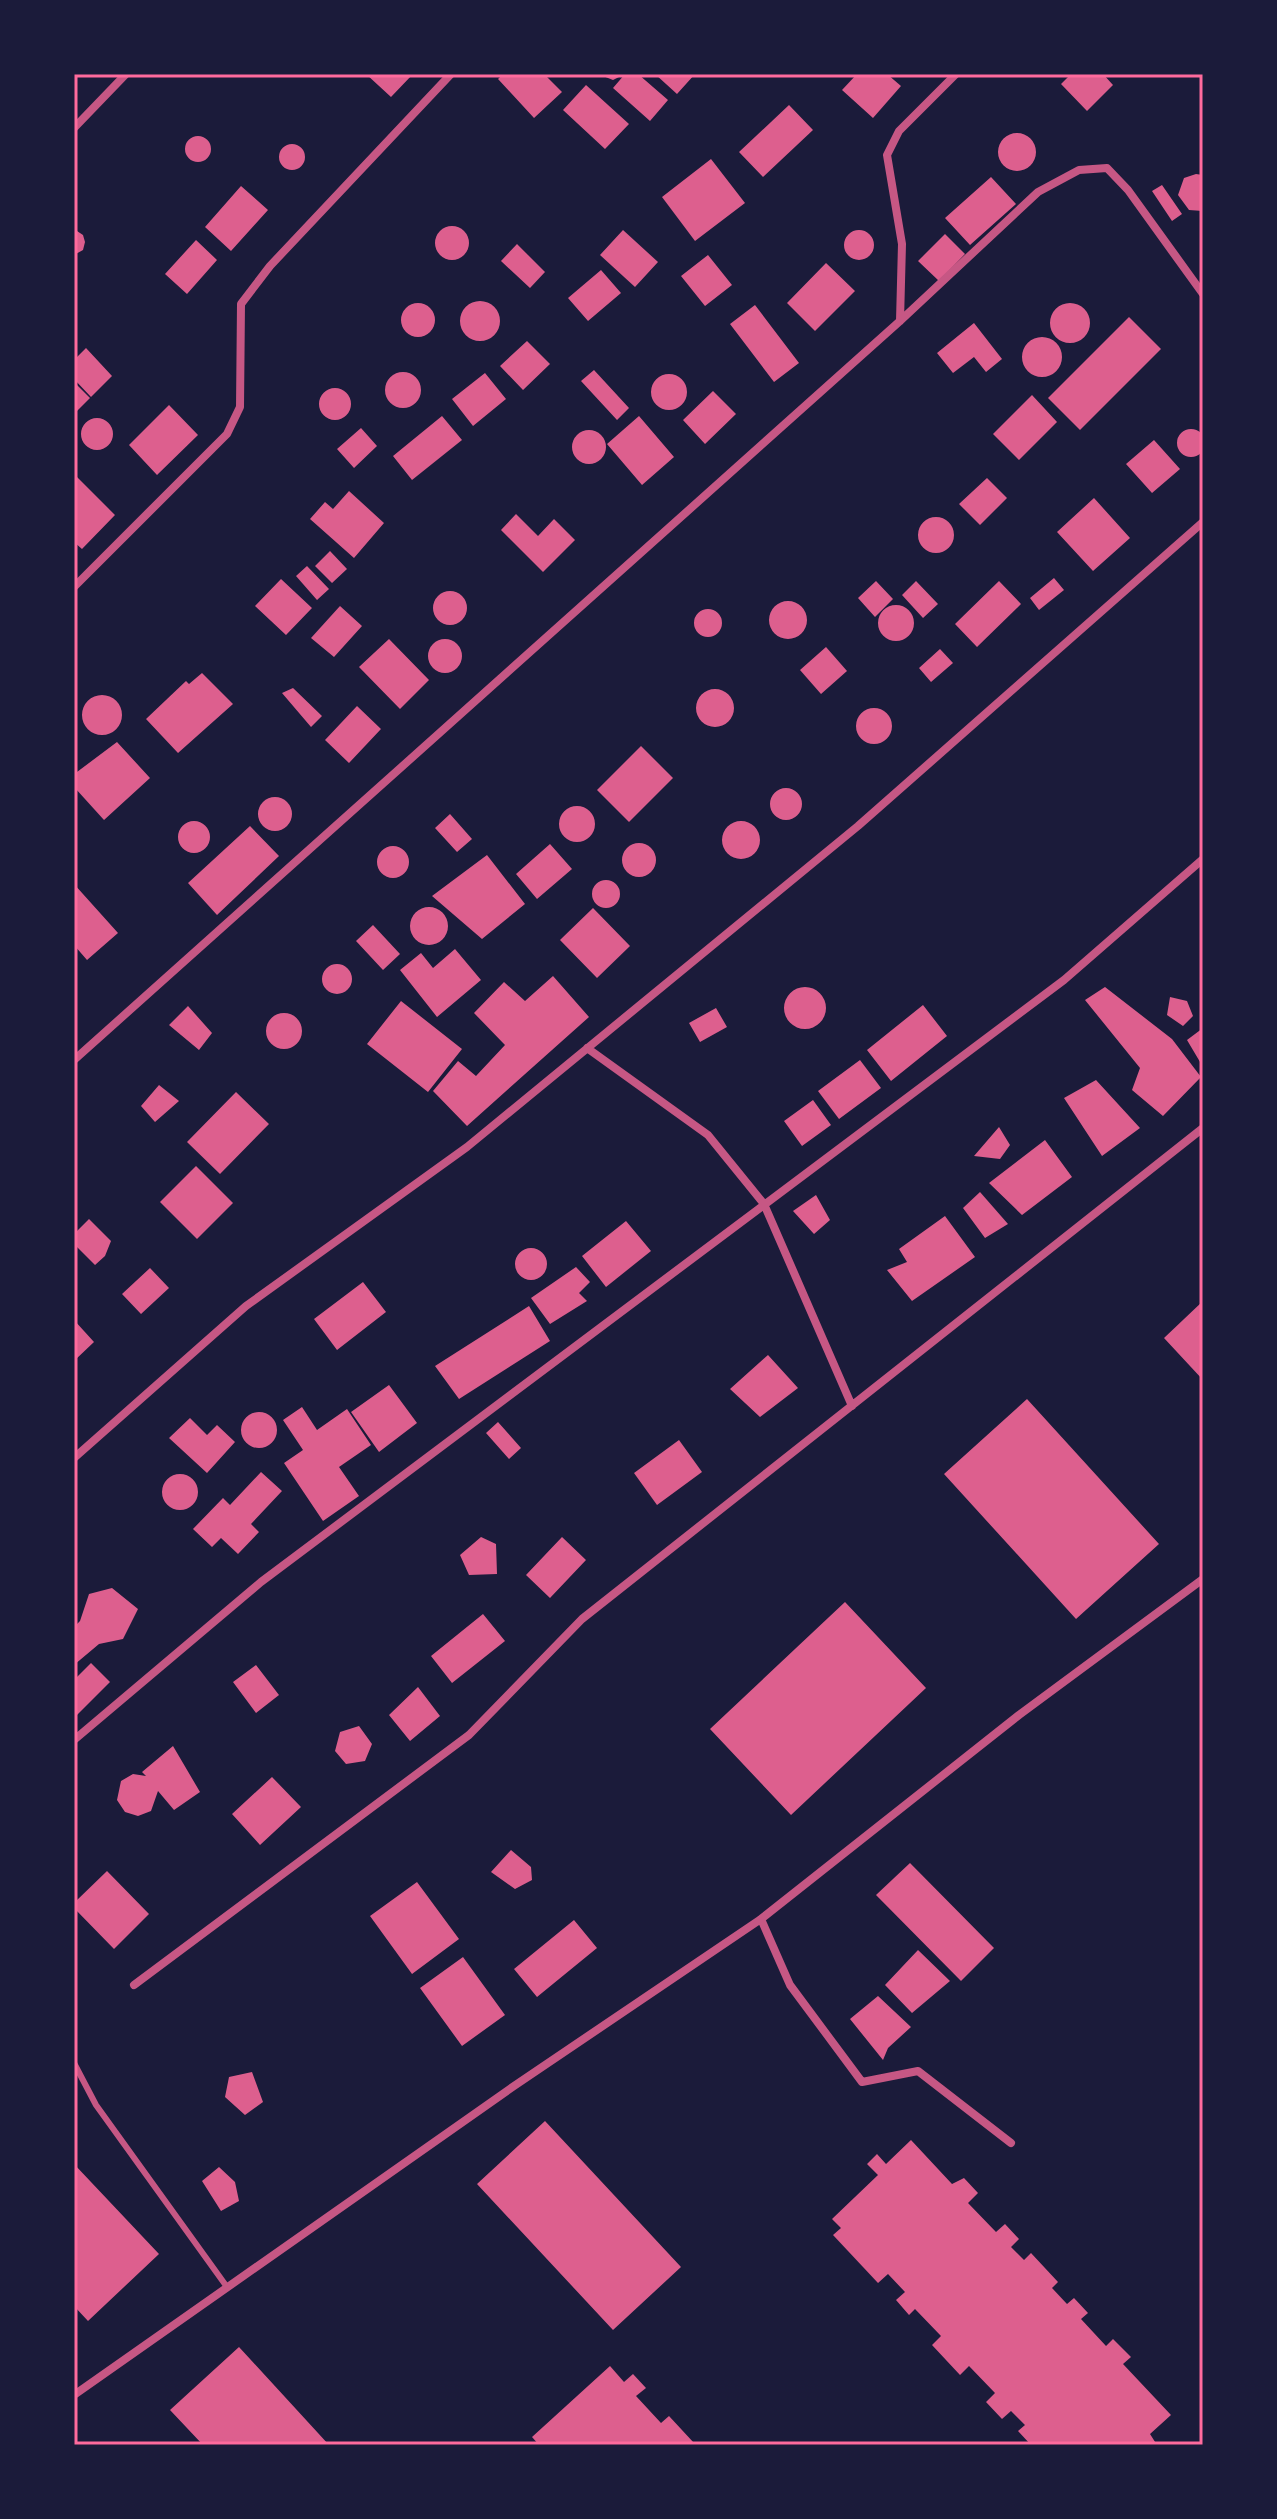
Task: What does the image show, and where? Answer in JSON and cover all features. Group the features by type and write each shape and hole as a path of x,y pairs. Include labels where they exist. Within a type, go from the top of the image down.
{"street":[{"path":"74,128 126,74"},
{"path":"74,587 227,434 240,407 241,304 270,266 451,74"},
{"path":"900,321 902,244 887,155 899,131 956,74"},
{"path":"74,1060 900,321 1038,192 1079,170 1107,168 1128,190 1203,294"},
{"path":"74,1458 246,1306 467,1147 858,826 1203,522"},
{"path":"74,1740 261,1582 764,1204 840,1152 1064,980 1203,859"},
{"path":"587,1048 708,1135 764,1204 852,1406"},
{"path":"134,1985 469,1735 582,1619 1203,1128"},
{"path":"74,2395 514,2086 761,1919 1019,1715 1203,1579"},
{"path":"761,1919 790,1985 862,2082 918,2071 1011,2143"}],"lane":[{"path":"74,2063 96,2105 227,2287"}],"building":[{"path":"366,74 413,74 391,97"},
{"path":"503,74 544,74 562,92 534,118 498,79"},
{"path":"598,74 625,74 613,80"},
{"path":"625,74 638,74 668,100 650,121 613,88"},
{"path":"655,74 695,74 677,94"},
{"path":"857,74 887,74 901,86 873,118 842,90"},
{"path":"1071,74 1103,74 1113,85 1087,111 1061,84"},
{"path":"586,85 629,124 605,149 563,110"},
{"path":"789,105 813,130 763,177 739,152"},
{"path":"1017,133 1030,139 1036,152 1030,165 1017,171 1004,165 998,152 1004,139"},
{"path":"198,136 207,140 211,149 207,158 198,162 189,158 185,149 189,140"},
{"path":"292,144 301,148 305,157 301,166 292,170 283,166 279,157 283,148"},
{"path":"711,159 745,203 695,241 662,197"},
{"path":"1203,175 1203,211 1189,210 1178,195 1184,178"},
{"path":"991,177 1016,204 970,245 945,218"},
{"path":"1162,185 1182,214 1172,221 1152,191"},
{"path":"241,186 268,210 231,251 205,227"},
{"path":"452,226 464,231 469,243 464,255 452,260 440,255 435,243 440,231"},
{"path":"74,229 83,235 85,242 83,250 74,255"},
{"path":"623,230 658,262 635,287 600,255"},
{"path":"859,230 870,234 874,245 870,256 859,260 848,256 844,245 848,234"},
{"path":"945,234 965,254 939,281 918,261"},
{"path":"196,240 217,260 187,294 165,274"},
{"path":"517,244 545,272 530,288 501,261"},
{"path":"708,255 732,285 705,306 681,276"},
{"path":"826,263 855,291 815,331 787,303"},
{"path":"601,270 621,293 588,321 568,298"},
{"path":"480,301 494,307 500,321 494,335 480,341 466,335 460,321 466,307"},
{"path":"418,303 430,308 435,320 430,332 418,337 406,332 401,320 406,308"},
{"path":"1070,303 1084,309 1090,323 1084,337 1070,343 1056,337 1050,323 1056,309"},
{"path":"755,305 799,363 774,382 730,324"},
{"path":"1129,317 1161,349 1080,430 1048,398"},
{"path":"974,323 1002,359 986,372 974,357 953,373 937,353"},
{"path":"1042,337 1056,343 1062,357 1056,371 1042,377 1028,371 1022,357 1028,343"},
{"path":"527,341 550,364 523,390 500,366"},
{"path":"86,348 112,376 91,397 74,379 74,360"},
{"path":"594,370 629,408 617,420 581,381"},
{"path":"403,372 416,377 421,390 416,403 403,408 390,403 385,390 390,377"},
{"path":"485,373 506,399 473,426 452,399"},
{"path":"669,374 681,380 687,392 681,404 669,410 657,404 651,392 657,380"},
{"path":"74,382 90,398 74,414"},
{"path":"335,388 346,393 351,404 346,415 335,420 324,415 319,404 324,393"},
{"path":"713,391 736,414 705,444 683,420"},
{"path":"1032,395 1057,422 1019,460 993,434"},
{"path":"169,405 198,435 157,475 129,445"},
{"path":"442,416 462,440 412,480 393,456"},
{"path":"639,416 674,457 642,485 607,444"},
{"path":"97,418 108,423 113,434 108,445 97,450 86,445 81,434 86,423"},
{"path":"361,428 377,446 354,468 337,449"},
{"path":"1191,429 1201,433 1205,443 1201,453 1191,457 1181,453 1177,443 1181,433"},
{"path":"589,430 601,435 606,447 601,459 589,464 577,459 572,447 577,435"},
{"path":"1154,440 1180,469 1152,493 1126,464"},
{"path":"74,474 115,515 82,549 74,542"},
{"path":"987,478 1007,498 980,525 959,504"},
{"path":"349,491 384,523 354,558 310,519 325,502 333,509"},
{"path":"1094,498 1130,538 1093,571 1057,532"},
{"path":"516,514 538,536 554,519 575,540 543,572 501,530"},
{"path":"936,517 949,522 954,535 949,548 936,553 923,548 918,535 923,522"},
{"path":"330,551 347,569 332,583 315,566"},
{"path":"307,566 329,589 317,600 296,576"},
{"path":"1054,578 1064,590 1039,610 1030,598"},
{"path":"281,579 312,608 286,635 255,606"},
{"path":"876,581 893,599 875,617 858,598"},
{"path":"916,581 938,604 923,618 902,595"},
{"path":"999,581 1021,604 977,647 955,624"},
{"path":"450,591 462,596 467,608 462,620 450,625 438,620 433,608 438,596"},
{"path":"788,601 802,606 807,620 802,634 788,639 774,634 769,620 774,606"},
{"path":"896,605 909,610 914,623 909,636 896,641 883,636 878,623 883,610"},
{"path":"340,606 362,626 334,657 311,638"},
{"path":"708,609 718,613 722,623 718,633 708,637 698,633 694,623 698,613"},
{"path":"389,639 429,680 400,709 359,667"},
{"path":"445,639 457,644 462,656 457,668 445,673 433,668 428,656 433,644"},
{"path":"826,647 847,671 821,694 800,670"},
{"path":"940,649 953,663 931,682 919,668"},
{"path":"202,673 233,704 178,753 146,719 186,681 189,684"},
{"path":"293,688 322,716 311,727 282,693"},
{"path":"715,689 728,695 734,708 728,721 715,727 702,721 696,708 702,695"},
{"path":"102,695 116,701 122,715 116,729 102,735 88,729 82,715 88,701"},
{"path":"357,706 381,729 349,763 325,740"},
{"path":"874,708 887,713 892,726 887,739 874,744 861,739 856,726 861,713"},
{"path":"117,742 150,778 104,820 75,788 77,772"},
{"path":"641,746 673,778 629,822 597,790"},
{"path":"786,788 797,793 802,804 797,815 786,820 775,815 770,804 775,793"},
{"path":"275,797 287,802 292,814 287,826 275,831 263,826 258,814 263,802"},
{"path":"577,806 590,811 595,824 590,837 577,842 564,837 559,824 564,811"},
{"path":"450,814 472,839 457,852 435,828"},
{"path":"194,821 205,826 210,837 205,848 194,853 183,848 178,837 183,826"},
{"path":"741,821 754,827 760,840 754,853 741,859 728,853 722,840 728,827"},
{"path":"250,826 279,856 217,915 188,883"},
{"path":"639,843 651,848 656,860 651,872 639,877 627,872 622,860 627,848"},
{"path":"550,844 572,869 537,899 516,874"},
{"path":"393,846 404,851 409,862 404,873 393,878 382,873 377,862 382,851"},
{"path":"487,855 525,904 482,939 432,896"},
{"path":"606,880 616,884 620,894 616,904 606,908 596,904 592,894 596,884"},
{"path":"74,884 118,933 87,960 74,945"},
{"path":"429,907 443,912 448,926 443,940 429,945 415,940 410,926 415,912"},
{"path":"593,908 630,946 597,978 560,940"},
{"path":"373,925 400,954 383,970 356,941"},
{"path":"455,949 481,980 437,1017 400,970 421,953 433,968"},
{"path":"337,964 343,965 351,973 351,985 343,993 337,994 331,993 323,985 322,979 323,973 331,965"},
{"path":"553,976 589,1017 467,1126 433,1091 458,1061 476,1076 505,1045 474,1013 504,982 525,1001"},
{"path":"805,987 820,993 826,1008 820,1023 805,1029 790,1023 784,1008 790,993"},
{"path":"1105,987 1172,1039 1201,1077 1163,1116 1132,1090 1140,1068 1085,1000"},
{"path":"1170,997 1187,1001 1193,1016 1183,1026 1167,1015"},
{"path":"401,1001 462,1049 428,1092 367,1044"},
{"path":"923,1005 947,1036 891,1081 867,1050"},
{"path":"188,1006 212,1033 199,1050 169,1025"},
{"path":"716,1008 727,1027 700,1042 689,1023"},
{"path":"284,1013 297,1018 302,1031 297,1044 284,1049 271,1044 266,1031 271,1018"},
{"path":"1203,1028 1203,1067 1187,1040"},
{"path":"860,1060 881,1088 839,1119 818,1091"},
{"path":"1096,1080 1140,1128 1102,1156 1064,1098"},
{"path":"159,1085 179,1101 155,1122 141,1106"},
{"path":"236,1092 269,1124 220,1174 187,1142"},
{"path":"813,1100 831,1125 802,1146 784,1121"},
{"path":"999,1127 1010,1145 1000,1159 974,1156"},
{"path":"1045,1140 1072,1177 1022,1215 989,1183"},
{"path":"196,1166 233,1203 197,1239 160,1202"},
{"path":"980,1192 1008,1224 985,1238 963,1208"},
{"path":"816,1195 830,1220 814,1234 793,1211"},
{"path":"945,1216 975,1257 912,1301 887,1270 907,1262 899,1249"},
{"path":"89,1219 111,1241 105,1256 95,1265 74,1244 74,1234"},
{"path":"626,1221 651,1251 606,1287 582,1256"},
{"path":"531,1248 542,1253 547,1264 542,1275 531,1280 520,1275 515,1264 520,1253"},
{"path":"576,1267 590,1282 579,1293 587,1301 550,1324 531,1298"},
{"path":"150,1268 169,1288 141,1314 122,1294"},
{"path":"363,1282 386,1312 337,1350 314,1319"},
{"path":"1203,1301 1203,1380 1164,1338"},
{"path":"529,1306 550,1341 459,1399 435,1366"},
{"path":"74,1320 94,1342 74,1361"},
{"path":"768,1355 798,1388 760,1417 730,1389"},
{"path":"389,1385 417,1423 379,1452 351,1412"},
{"path":"1027,1399 1159,1544 1076,1619 944,1474"},
{"path":"302,1407 317,1430 347,1409 371,1445 339,1467 359,1496 323,1521 284,1463 303,1450 283,1420"},
{"path":"259,1412 272,1417 277,1430 272,1443 259,1448 246,1443 241,1430 246,1417"},
{"path":"190,1418 207,1435 217,1425 235,1442 207,1473 169,1438"},
{"path":"498,1422 521,1448 509,1459 486,1433"},
{"path":"679,1440 702,1472 657,1505 634,1473"},
{"path":"261,1472 282,1491 251,1524 259,1532 238,1554 221,1538 212,1547 193,1529 223,1498 230,1505"},
{"path":"180,1474 193,1479 198,1492 193,1505 180,1510 167,1505 162,1492 167,1479"},
{"path":"481,1537 496,1544 497,1574 469,1575 460,1555"},
{"path":"562,1537 586,1560 550,1598 526,1575"},
{"path":"112,1588 138,1609 123,1639 99,1644 74,1665 74,1627 80,1621 89,1594"},
{"path":"845,1602 926,1688 791,1815 710,1729"},
{"path":"483,1614 505,1641 452,1683 431,1656"},
{"path":"91,1663 110,1682 74,1718 74,1680"},
{"path":"256,1665 279,1695 256,1713 233,1682"},
{"path":"418,1687 440,1716 410,1741 389,1715"},
{"path":"359,1726 372,1744 365,1761 346,1764 335,1751 340,1732"},
{"path":"173,1746 200,1792 174,1810 158,1791 151,1811 138,1816 125,1812 117,1800 121,1781 133,1774 146,1776 142,1772"},
{"path":"272,1777 301,1807 260,1845 232,1814"},
{"path":"511,1850 531,1867 532,1880 515,1889 491,1872"},
{"path":"910,1863 994,1948 961,1981 876,1895"},
{"path":"107,1871 149,1914 114,1949 74,1908 74,1903"},
{"path":"417,1882 459,1939 412,1974 370,1916"},
{"path":"574,1920 597,1948 537,1997 514,1969"},
{"path":"918,1950 950,1981 912,2013 885,1985"},
{"path":"463,1957 505,2015 462,2046 420,1988"},
{"path":"878,1996 911,2027 888,2048 883,2060 850,2019"},
{"path":"252,2072 263,2102 245,2115 225,2097 229,2077"},
{"path":"545,2121 681,2267 613,2330 477,2184"},
{"path":"911,2140 952,2184 964,2178 978,2193 968,2203 996,2232 1005,2224 1019,2239 1011,2247 1024,2260 1031,2253 1058,2282 1052,2288 1067,2304 1074,2298 1088,2313 1081,2319 1106,2346 1113,2339 1131,2357 1123,2364 1171,2415 1150,2434 1157,2445 1031,2445 1018,2431 1025,2425 1011,2411 1002,2419 986,2402 995,2393 969,2366 960,2375 932,2345 941,2336 915,2309 909,2315 896,2300 905,2292 888,2274 878,2283 833,2235 841,2228 832,2219 878,2175 867,2164 877,2154 886,2164"},
{"path":"74,2164 159,2254 88,2321 74,2306"},
{"path":"219,2167 235,2182 239,2201 221,2211 202,2181"},
{"path":"239,2347 329,2445 203,2445 170,2410"},
{"path":"610,2366 624,2382 633,2374 646,2388 636,2396 661,2423 669,2416 694,2443 539,2445 532,2437"}]}
